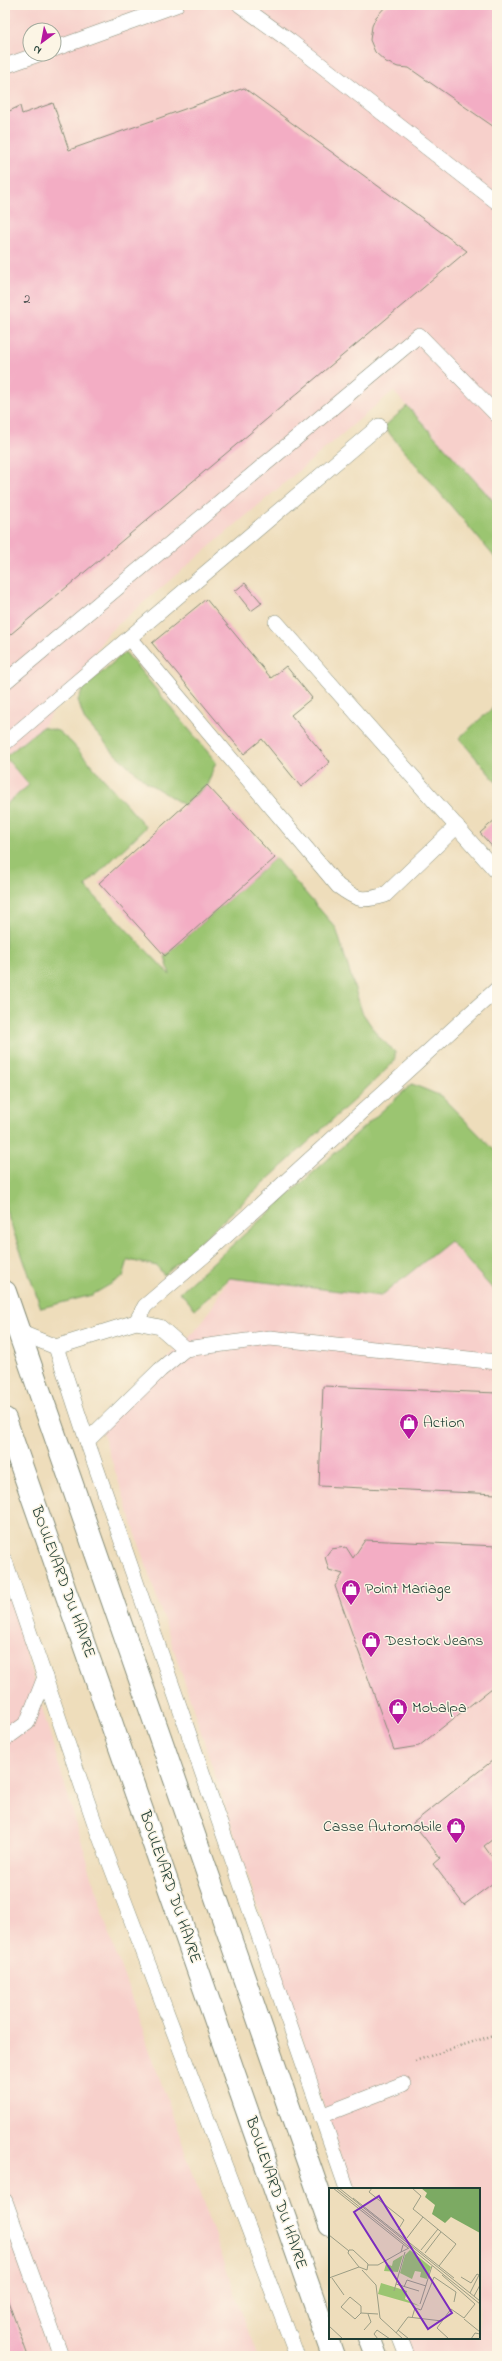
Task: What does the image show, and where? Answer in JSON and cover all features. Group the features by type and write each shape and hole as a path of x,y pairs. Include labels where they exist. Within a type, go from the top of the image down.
{"main road":[{"path":"5,1292 329,2222"},
{"name":"BOULEVARD DU HAVRE","path":"5,1419 333,2356"},
{"path":"369,2339 376,2356"}],"lane":[{"path":"62,46 176,5"},
{"path":"240,5 290,41 497,202"},
{"path":"5,66 22,60"},
{"path":"5,682 419,335 497,415"},
{"path":"5,743 379,426"},
{"path":"276,622 497,872"},
{"path":"129,638 338,886 356,899 370,900 385,895 457,826"},
{"path":"136,1322 144,1306 205,1255 497,989"},
{"path":"19,1332 56,1347 136,1322 160,1327 185,1349"},
{"path":"87,1441 160,1370 185,1349 270,1338 497,1362"},
{"path":"56,1347 87,1441 347,2188"},
{"path":"5,1561 98,1831 297,2356"},
{"path":"5,1739 27,1723 45,1677"},
{"path":"321,2116 403,2084"},
{"path":"5,2201 61,2356"},
{"path":"400,2339 407,2356"}],"path":[{"path":"412,2063 497,2034"}],"shaded area":[{"path":"5,5 497,5 497,505 393,391 109,632 42,727 5,757"},
{"path":"5,759 29,785 5,805"},
{"path":"450,1241 497,1294 497,2356 405,2356 400,2339 480,2339 480,2188 351,2188 101,1428 201,1324 230,1278 381,1296"},
{"path":"5,1583 110,1937 257,2356 5,2356"}],"green space":[{"path":"407,406 497,505 497,560 384,427"},
{"path":"125,652 216,762 207,785 184,805 148,783 115,754 84,719 78,700 84,688"},
{"path":"497,704 497,783 459,738"},
{"path":"42,727 58,731 72,743 146,827 85,886 170,975 165,956 275,858 336,928 362,1012 378,1036 395,1052 395,1061 164,1275 157,1266 128,1260 123,1277 92,1295 41,1308 5,1208 5,805 29,785 5,757"},
{"path":"412,1084 441,1096 497,1153 497,1294 450,1241 381,1296 230,1278 195,1309 180,1292"}],"building":[{"path":"387,5 497,5 497,129 409,68 398,67 386,62 375,52 370,40 372,26 376,17"},
{"path":"244,88 467,251 5,639 5,113 20,106 22,114 53,103 69,150"},
{"path":"245,583 262,603 251,611 235,591"},
{"path":"206,599 271,678 286,666 312,698 291,715 330,762 301,787 262,739 244,754 152,643"},
{"path":"207,785 275,858 165,956 99,883"},
{"path":"497,818 497,852 480,833"},
{"name":"Action","path":"323,1386 497,1393 497,1494 319,1486"},
{"path":"365,1540 497,1546 497,1684 419,1746 394,1750 335,1586 343,1574 329,1570 325,1557 331,1549 346,1547 353,1558"},
{"path":"497,1757 497,1836 484,1846 497,1864 497,1880 464,1905 433,1864 440,1858 413,1823"},
{"path":"5,2293 28,2356 5,2356"}],"place":[{"name":"Action","path":"409,1440"},
{"name":"Point Mariage","path":"351,1606"},
{"name":"Destock Jeans","path":"371,1658"},
{"name":"Mobalpa","path":"398,1725"},
{"name":"Casse Automobile","path":"456,1844"}]}
